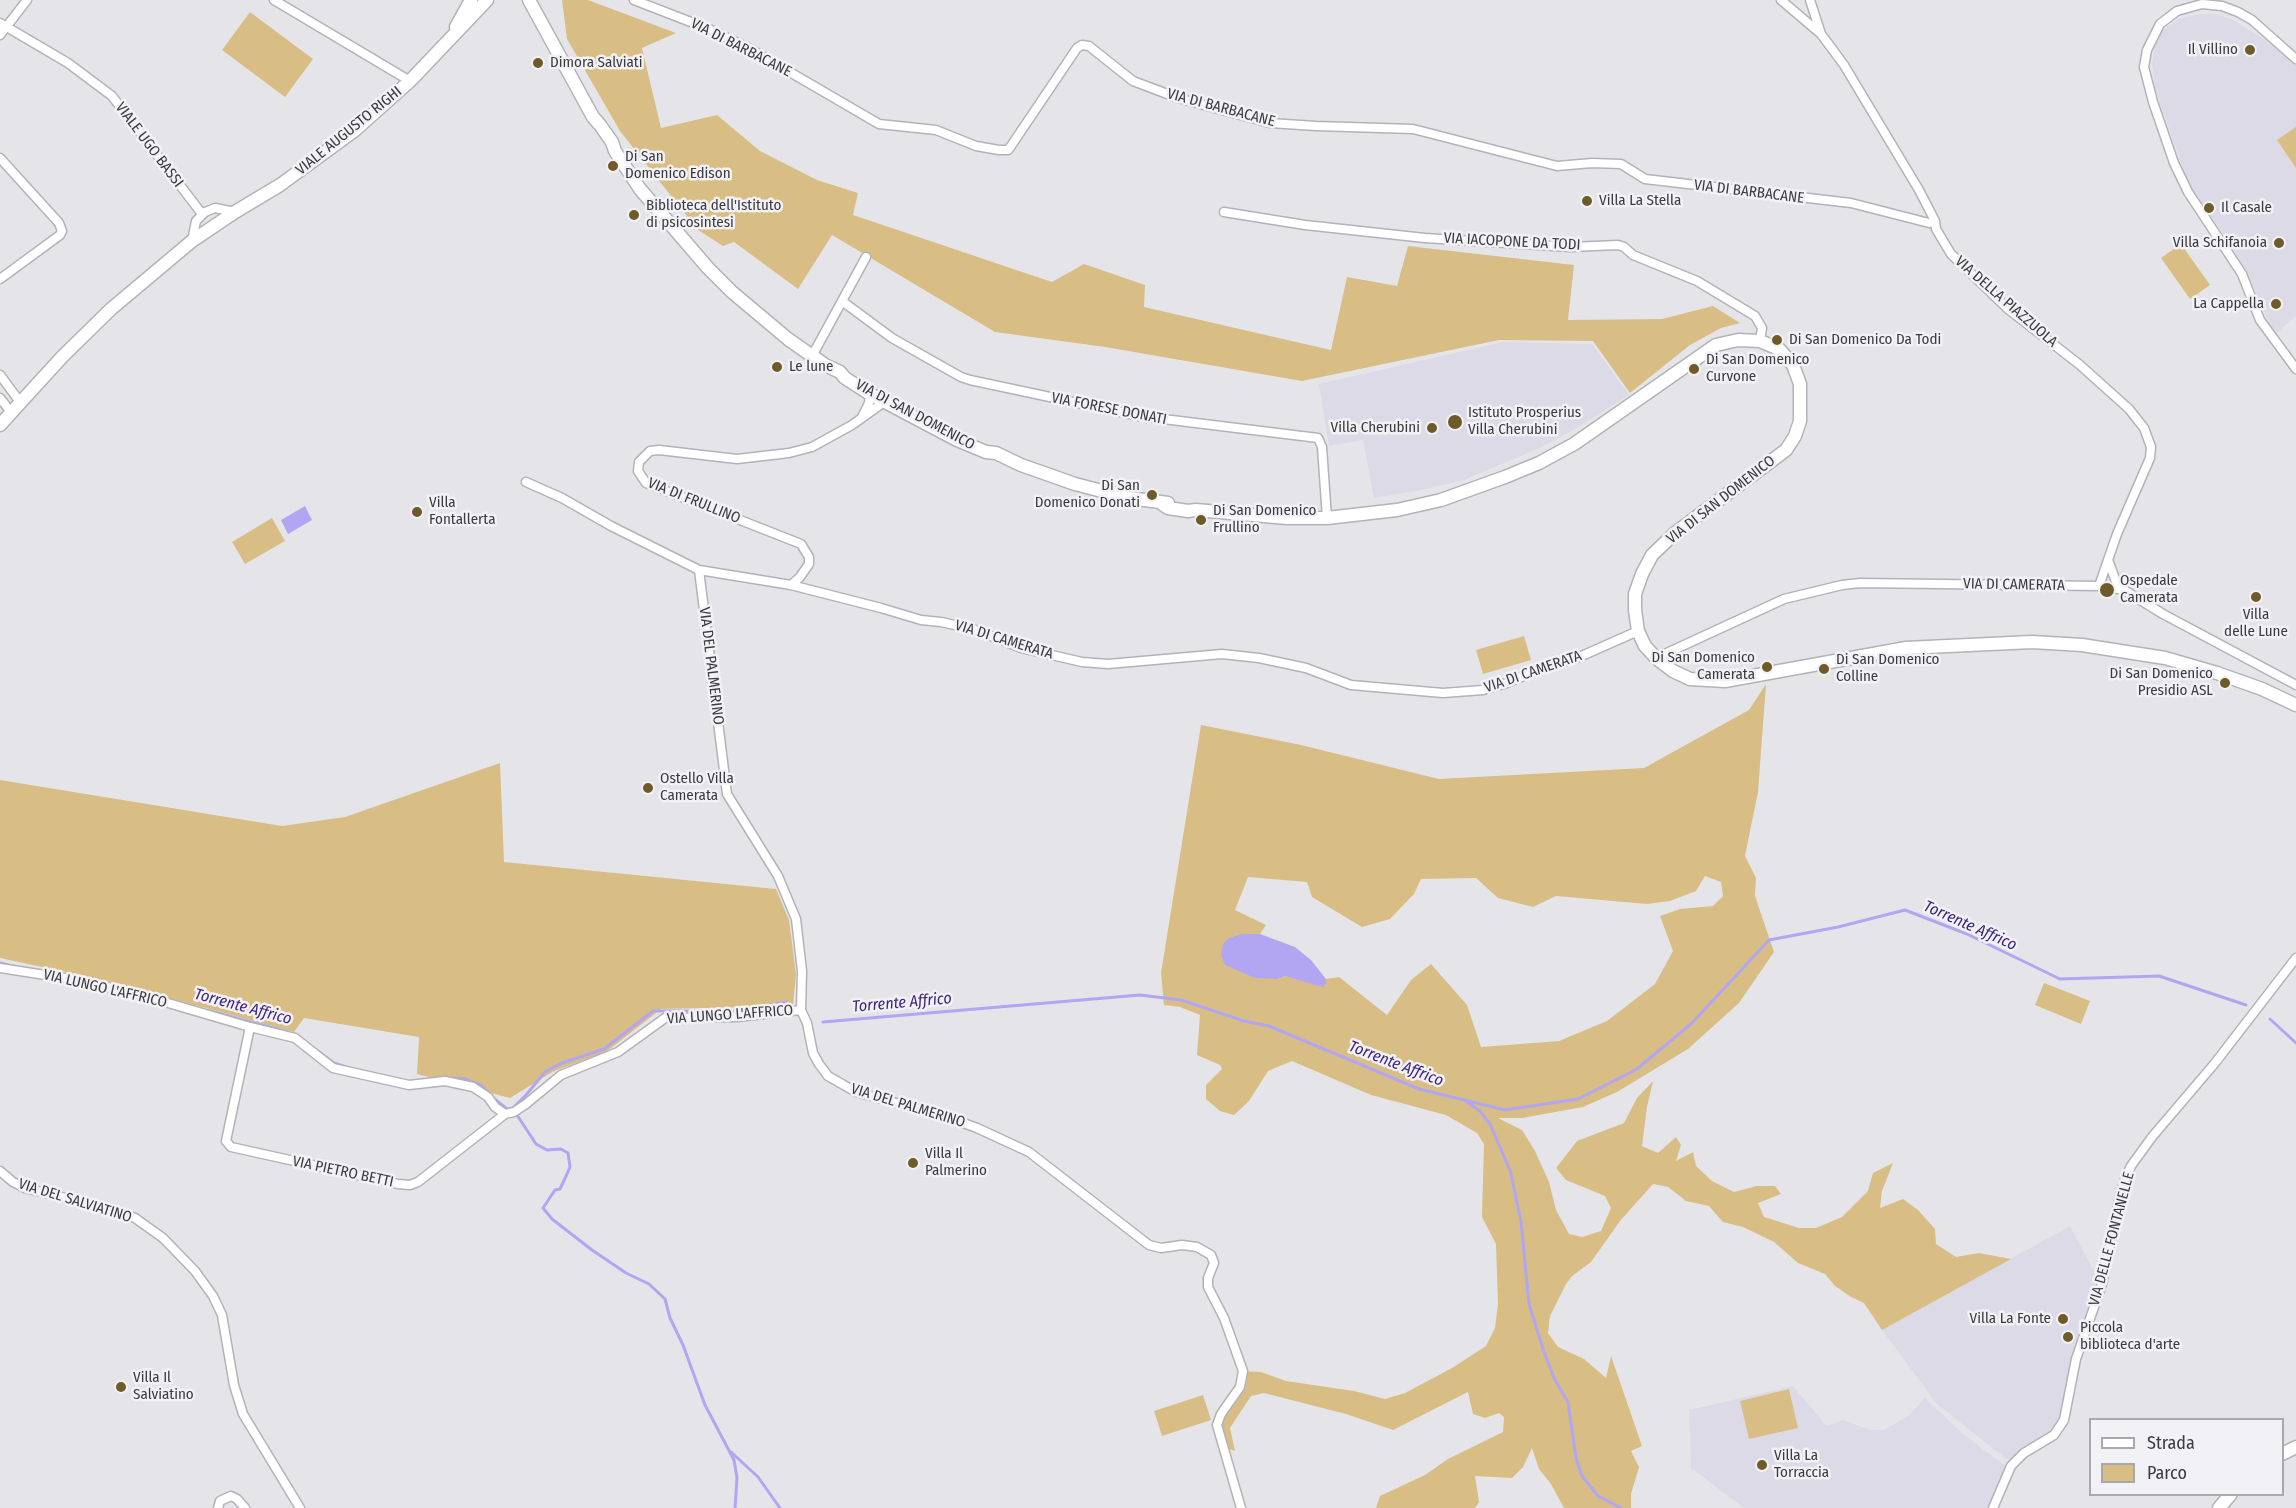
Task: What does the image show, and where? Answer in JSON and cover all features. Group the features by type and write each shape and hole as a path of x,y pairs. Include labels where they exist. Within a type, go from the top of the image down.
{"main road":[{"name":"VIALE AUGUSTO RIGHI","path":"451,36 471,0"},
{"name":"VIALE AUGUSTO RIGHI","path":"0,425 111,309 192,242 235,212 280,185 333,147 410,81 487,0"},
{"name":"VIA DI SAN DOMENICO","path":"531,0 593,117 612,142 615,151 662,216 708,268 763,318 825,365 833,375 845,378 884,402 957,440 986,452 996,453 1021,465 1085,487 1179,510 1253,516 1327,518 1388,511 1477,489 1539,463 1599,428 1716,345 1738,340 1760,341 1783,352 1793,365 1800,384 1800,421 1795,436 1779,456 1675,533 1652,555 1642,574 1635,594 1638,632 1645,646 1673,671 1690,679 1725,681 1906,648 2032,642 2130,651 2190,664 2262,689 2296,705"},
{"path":"2219,1508 2229,1496"}],"street":[{"path":"0,35 3,25 27,0"},
{"path":"274,0 410,81"},
{"name":"VIA DI BARBACANE","path":"634,0 709,29 752,50 879,124 936,130 976,146 999,150 1008,150 1077,48 1082,45 1089,46 1133,81 1178,98 1270,123 1413,129 1557,166 1592,163 1621,164 1645,179 1851,203 1929,223 1935,221"},
{"path":"1781,0 1821,34"},
{"name":"VIA DELLA PIAZZUOLA","path":"1810,0 1821,34 1844,65 1919,190 1935,221 1936,230 1951,254 2008,309 2129,409 2145,428 2151,447 2150,458 2099,586"},
{"path":"2296,59 2252,20 2222,6 2202,4 2177,11 2160,24 2147,50 2145,68 2153,102 2174,163 2188,192 2242,274 2260,320 2296,369"},
{"name":"VIALE UGO BASSI","path":"3,25 68,63 112,96 202,214"},
{"path":"0,158 59,224 62,231 60,235 0,279"},
{"path":"192,242 196,222 202,214 216,208 235,212"},
{"name":"VIA IACOPONE DA TODI","path":"1224,212 1305,225 1425,238 1570,247 1617,245 1624,247 1633,255 1697,281 1755,316 1762,328 1760,341"},
{"path":"812,356 866,257"},
{"name":"VIA FORESE DONATI","path":"842,301 892,338 970,380 1139,416 1318,438 1322,447 1327,518"},
{"path":"0,375 20,402"},
{"path":"860,420 870,394"},
{"path":"0,398 11,412"},
{"name":"VIA DI FRULLINO","path":"791,585 809,564 809,557 801,544 646,483 638,471 639,462 650,451 659,450 737,459 789,453 812,447 860,420 884,402"},
{"name":"VIA DI CAMERATA","path":"526,482 562,498 611,526 699,570 791,585 921,620 973,629 1021,648 1082,662 1108,664 1222,654 1259,658 1306,668 1351,685 1443,693 1483,690 1547,666 1577,658 1638,632"},
{"path":"2108,560 2118,587"},
{"name":"VIA DEL PALMERINO","path":"699,570 727,794 778,876 796,919 801,962 801,1010 807,1023 813,1053 819,1064 828,1076 856,1092 944,1116 1011,1143 1050,1167 1149,1245 1161,1248 1182,1245 1197,1247 1211,1255 1214,1263 1208,1278 1208,1287 1224,1318 1242,1371 1240,1387 1221,1414 1217,1425 1241,1508"},
{"name":"VIA DI CAMERATA","path":"1656,658 1784,599 1842,585 1860,583 2099,586"},
{"path":"2099,586 2118,587 2296,686"},
{"name":"VIA DELLE FONTANELLE","path":"1993,1508 2011,1466 2024,1453 2054,1436 2064,1420 2076,1359 2102,1284 2119,1200 2131,1166 2152,1137 2223,1054 2296,958"},
{"name":"VIA LUNGO L'AFFRICO","path":"0,968 71,979 134,993 250,1028 295,1038 333,1068 409,1085 444,1081 473,1087 488,1096 495,1107 505,1114 514,1112 526,1104 561,1075 618,1052 665,1018 737,1017 801,1010"},
{"name":"VIA PIETRO BETTI","path":"250,1028 226,1141 231,1147 410,1185 418,1182 505,1114"},
{"name":"VIA DEL SALVIATINO","path":"0,1171 25,1188 130,1216 163,1238 195,1271 213,1296 222,1315 234,1385 243,1414 300,1508"},
{"path":"218,1508 220,1501 231,1496 245,1508"}],"shaded area":[{"path":"2201,14 2216,14 2231,19 2266,40 2296,64 2296,316 2274,335 2248,273 2219,227 2190,189 2155,88 2152,64 2155,42 2163,30 2179,19"},
{"name":"Istituto Prosperius Villa Cherubini","path":"1503,342 1592,344 1629,395 1570,432 1537,449 1464,480 1416,491 1374,498 1363,440 1329,446 1319,384"},
{"path":"305,506 312,520 288,534 281,520"},
{"path":"1242,934 1260,934 1295,947 1311,960 1326,979 1326,983 1323,987 1285,976 1278,979 1255,978 1225,965 1221,955 1223,944 1229,938"},
{"path":"2070,1226 2099,1281 2060,1425 2052,1434 2015,1458 2006,1459 1937,1404 1882,1330"},
{"path":"1793,1386 1827,1426 1843,1420 1870,1430 1884,1430 1908,1416 1925,1398 1963,1434 2007,1467 1990,1508 1744,1508 1691,1468 1689,1410"}],"green space":[{"path":"562,0 588,0 676,33 642,48 661,128 717,115 760,151 817,180 858,193 853,215 1052,282 1084,264 1145,285 1144,307 1331,350 1347,277 1397,286 1408,246 1574,265 1568,320 1662,319 1713,306 1740,323 1721,328 1690,345 1630,393 1593,341 1499,340 1302,381 1105,347 995,332 832,235 798,289 734,242 723,246 698,230 620,131 567,39"},
{"path":"250,12 313,59 285,97 222,50"},
{"path":"2296,127 2296,168 2277,140"},
{"path":"2181,244 2210,285 2190,299 2161,258"},
{"path":"272,518 285,541 245,564 232,542"},
{"path":"1524,636 1531,660 1483,674 1476,650"},
{"path":"1766,684 1758,792 1745,856 1756,878 1755,896 1774,952 1739,1003 1688,1049 1617,1092 1583,1107 1522,1118 1498,1118 1522,1130 1535,1151 1549,1182 1556,1210 1569,1234 1582,1237 1601,1231 1611,1208 1605,1196 1566,1180 1556,1168 1577,1141 1624,1123 1637,1098 1653,1081 1642,1146 1658,1153 1676,1137 1681,1145 1676,1161 1693,1152 1696,1166 1712,1181 1734,1192 1757,1186 1775,1186 1781,1194 1758,1203 1764,1217 1799,1228 1816,1228 1842,1217 1868,1191 1873,1173 1893,1163 1882,1191 1880,1208 1903,1199 1918,1210 1935,1229 1936,1244 1956,1257 1979,1253 2011,1259 1882,1330 1864,1303 1835,1286 1825,1274 1798,1263 1774,1242 1743,1227 1723,1222 1709,1206 1686,1201 1668,1187 1653,1184 1620,1221 1591,1262 1572,1276 1566,1284 1550,1316 1548,1333 1558,1347 1584,1359 1606,1378 1611,1356 1642,1446 1631,1451 1639,1467 1631,1494 1631,1508 1564,1508 1551,1484 1539,1469 1532,1448 1523,1467 1512,1478 1475,1476 1479,1502 1475,1508 1376,1508 1380,1496 1425,1475 1448,1459 1503,1432 1504,1417 1499,1413 1485,1418 1473,1414 1468,1392 1393,1430 1346,1414 1264,1393 1251,1396 1230,1428 1235,1451 1223,1447 1217,1425 1240,1387 1243,1371 1261,1372 1286,1381 1354,1391 1385,1399 1405,1393 1452,1368 1486,1346 1495,1328 1498,1304 1496,1244 1482,1217 1484,1144 1477,1133 1446,1115 1371,1095 1292,1061 1268,1071 1249,1101 1234,1115 1220,1111 1206,1099 1206,1085 1222,1069 1220,1065 1197,1055 1200,1015 1180,1007 1164,1005 1161,973 1201,725 1301,745 1439,779 1644,768 1749,710","holes":["1705,876 1721,882 1723,896 1713,906 1680,909 1660,916 1673,951 1655,984 1607,1021 1559,1041 1481,1047 1467,1005 1431,964 1411,980 1387,1015 1339,977 1326,979 1323,986 1285,976 1278,979 1242,934 1260,934 1266,925 1235,910 1248,877 1307,882 1312,897 1362,927 1390,919 1414,894 1421,879 1476,878 1498,898 1533,907 1556,896 1647,904 1670,901 1696,891"]},
{"path":"500,763 504,862 776,889 789,920 796,974 793,1006 661,1009 606,1052 554,1071 510,1098 417,1074 419,1037 304,1018 294,1032 103,980 0,958 0,780 282,826 345,817"},
{"path":"2044,983 2090,1001 2081,1024 2035,1005"},
{"path":"1789,1389 1798,1428 1749,1439 1740,1401"},
{"path":"1203,1395 1211,1420 1162,1436 1154,1411"}],"waterway":[{"name":"Torrente Affrico","path":"823,1022 1140,995 1181,1000 1244,1021 1269,1026 1419,1089 1505,1110 1578,1099 1637,1069 1692,1023 1769,940 1838,927 1905,910 1967,934 2060,979 2159,976 2246,1005"},
{"name":"Torrente Affrico","path":"0,963 17,967"},
{"name":"Torrente Affrico","path":"492,1097 507,1109 513,1108 545,1072 562,1063 604,1049 653,1011 738,1011 787,1002"},
{"name":"Torrente Affrico","path":"210,1011 288,1032"},
{"name":"Torrente Affrico","path":"2270,1019 2296,1043"},
{"name":"Torrente Affrico","path":"294,1034 334,1063 349,1068"},
{"name":"Torrente Affrico","path":"450,1078 465,1079 482,1086 488,1092"},
{"path":"1467,1102 1480,1111 1490,1124 1510,1170 1521,1221 1529,1304 1545,1355 1555,1380 1568,1402 1576,1458 1582,1476 1598,1496 1621,1508"},
{"path":"515,1112 536,1144 547,1150 561,1149 568,1153 570,1167 567,1174 560,1189 555,1190 543,1208 552,1219 592,1250 626,1273 649,1284 665,1299 670,1318 683,1345 705,1405 734,1460 737,1478 735,1508"},
{"path":"731,1452 758,1477 780,1508"}],"place":[{"name":"Il Villino","path":"2250,50"},
{"name":"Dimora Salviati","path":"538,63"},
{"name":"Di San Domenico Edison","path":"613,166"},
{"name":"Villa La Stella","path":"1587,201"},
{"name":"Il Casale","path":"2209,208"},
{"name":"Biblioteca dell'Istituto di psicosintesi","path":"634,215"},
{"name":"Villa Schifanoia","path":"2279,243"},
{"name":"La Cappella","path":"2276,304"},
{"name":"Di San Domenico Da Todi","path":"1777,340"},
{"name":"Le lune","path":"777,367"},
{"name":"Di San Domenico Curvone","path":"1694,369"},
{"name":"Istituto Prosperius Villa Cherubini","path":"1455,422"},
{"name":"Villa Cherubini","path":"1432,428"},
{"name":"Di San Domenico Donati","path":"1152,495"},
{"name":"Villa Fontallerta","path":"417,512"},
{"name":"Di San Domenico Frullino","path":"1201,520"},
{"name":"Ospedale Camerata","path":"2107,590"},
{"name":"Villa delle Lune","path":"2256,597"},
{"name":"Di San Domenico Camerata","path":"1767,667"},
{"name":"Di San Domenico Colline","path":"1824,669"},
{"name":"Di San Domenico Presidio ASL","path":"2225,683"},
{"name":"Ostello Villa Camerata","path":"648,788"},
{"name":"Villa Il Palmerino","path":"913,1163"},
{"name":"Villa La Fonte","path":"2063,1319"},
{"name":"Piccola biblioteca d'arte","path":"2068,1337"},
{"name":"Villa Il Salviatino","path":"121,1387"},
{"name":"Villa La Torraccia","path":"1762,1465"}]}
